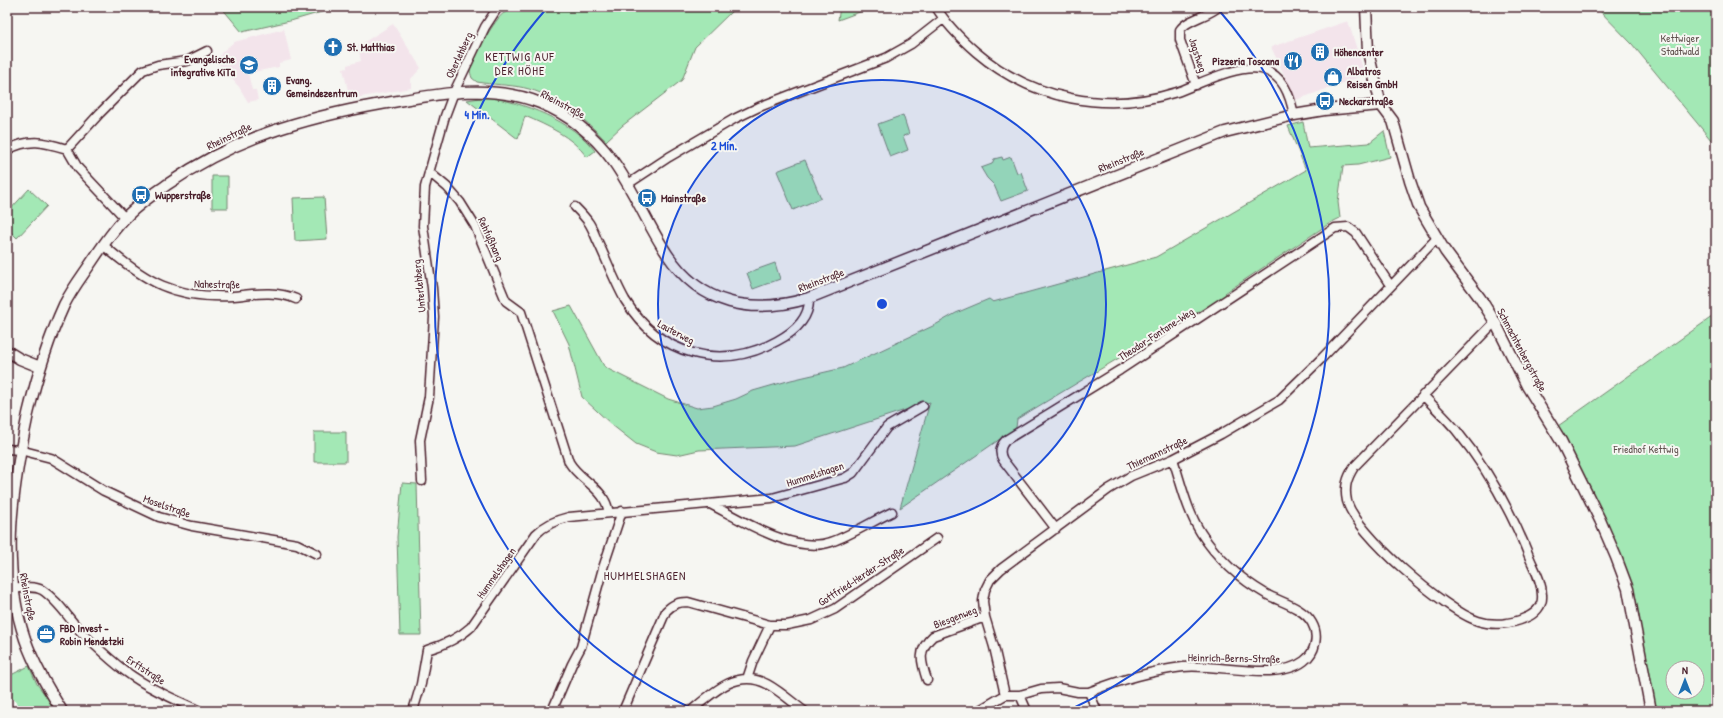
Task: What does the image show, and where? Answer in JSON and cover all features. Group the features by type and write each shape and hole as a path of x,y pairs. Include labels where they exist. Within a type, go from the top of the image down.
{"street":[{"name":"Oberlehberg","path":"454,92 484,27 498,7"},
{"path":"936,7 943,19 966,44 990,64 1020,82 1059,97 1084,101 1126,102 1165,95 1242,69 1261,69 1271,73 1280,80 1285,87 1294,115"},
{"name":"Jagstweg","path":"1196,85 1180,40 1180,30 1188,23 1205,16 1218,7"},
{"name":"Schmachtenbergstraße","path":"1366,7 1368,52 1381,105 1393,121 1408,175 1417,200 1445,251 1480,298 1527,386 1561,441 1616,556 1628,589 1651,711"},
{"path":"628,184 715,129 758,107 886,58 911,44 943,19"},
{"path":"67,149 100,112 143,70 158,65 187,61 207,51"},
{"name":"Rheinstraße","path":"62,711 44,680 25,641 17,613 9,563 10,516 20,450 40,366 65,304 103,245 125,218 147,200 188,171 227,149 258,135 339,112 454,92 483,91 527,98 542,104 582,127 599,144 628,184 668,255 680,271 700,288 721,298 750,306 776,306 809,298 1219,134 1294,115 1324,110 1381,105"},
{"name":"Unterlehberg","path":"422,481 420,440 429,397 434,317 432,288 423,226 424,199 429,172 445,116 454,92"},
{"path":"7,150 19,144 33,141 67,149 78,168 125,218"},
{"name":"Rehfußhang","path":"429,172 447,187 460,202 475,226 506,301 521,312 569,462 574,470 605,500 610,513"},
{"name":"Lauterweg","path":"575,207 590,224 624,298 635,315 648,330 664,341 683,350 702,356 725,357 747,354 764,349 782,339 795,329 806,317 810,306 809,298"},
{"name":"Theodor-Fontane-Weg","path":"1056,528 1003,460 1000,449 1006,440 1120,370 1335,228 1348,227 1356,233 1390,285"},
{"name":"Thiemannstraße","path":"1005,695 994,646 985,617 984,596 990,580 1001,569 1109,489 1132,476 1173,459 1228,430 1279,400 1356,323 1390,285 1437,238"},
{"name":"Nahestraße","path":"103,245 140,275 158,285 176,292 215,297 273,293 287,295 296,299"},
{"path":"1423,395 1456,430 1485,469 1522,539 1541,584 1542,597 1539,608 1531,615 1515,622 1498,624 1479,622 1460,613 1435,596 1400,567 1375,541 1352,513 1347,502 1345,489 1348,477 1354,467 1423,395 1494,322"},
{"path":"7,351 20,359 40,366"},
{"name":"Hummelshagen","path":"413,711 421,684 427,650 441,646 460,637 471,627 536,534 544,526 557,520 569,517 772,498 844,478 852,473 887,427 923,406"},
{"name":"Moselstraße","path":"7,449 20,450 51,458 104,491 160,517 192,526 297,544 317,554"},
{"name":"Heinrich-Berns-Straße","path":"1089,692 1138,675 1184,667 1220,667 1268,671 1286,670 1299,665 1307,659 1313,650 1316,641 1315,632 1312,622 1304,613 1266,594 1238,576 1217,555 1200,532 1188,505 1173,459"},
{"name":"Hummelshagen","path":"710,504 784,539 813,544 831,542 892,512"},
{"path":"552,711 572,664 581,648 603,568 622,511"},
{"name":"Gottfried-Herder-Straße","path":"623,711 666,611 672,605 679,602 688,602 770,625 787,625 811,620 835,609 937,538"},
{"name":"Erftstraße","path":"13,589 30,587 41,589 50,596 82,633 125,671 156,691 200,711"},
{"name":"Biesgenweg","path":"927,680 921,662 922,650 928,641 934,636 985,617"},
{"path":"747,679 770,625"},
{"path":"691,711 716,690 727,683 747,679 767,684 804,711"},
{"path":"978,711 1005,695 1020,695 1041,689 1058,688 1078,692 1089,692 1098,711"},
{"path":"1020,695 1027,711"}],"shaded area":[{"name":"Höhencenter","path":"1348,21 1365,75 1296,100 1271,47"},
{"path":"393,24 421,68 411,79 411,88 350,99 343,69 347,68 347,65 361,61 358,46"},
{"name":"Evangelische integrative KiTa","path":"284,29 291,60 279,63 279,67 248,73 252,90 256,90 258,100 248,102 239,87 217,62 222,52 234,42"}],"green space":[{"path":"221,7 326,7 325,11 242,32"},
{"path":"524,7 730,7 732,11 695,47 682,80 622,126 606,141 581,117 551,98 529,89 477,82 472,78 470,69 472,64 495,22 504,13"},
{"path":"840,7 873,7 838,20"},
{"name":"Kettwiger Stadtwald","path":"1596,7 1716,7 1716,146 1632,44"},
{"path":"487,97 516,103 531,108 560,122 585,140 595,151 587,157 574,143 559,132 525,116 518,139 467,100"},
{"path":"903,115 909,134 903,136 908,150 890,157 878,124"},
{"path":"1303,122 1308,148 1369,143 1384,131 1390,157 1358,165 1343,166 1338,202 1340,218 1330,223 1225,293 1227,295 1127,359 1124,355 1017,419 1016,428 900,508 930,402 795,446 699,450 677,455 656,452 636,444 612,425 582,397 569,344 553,311 571,306 604,366 610,370 668,399 697,408 713,406 736,399 753,391 791,380 843,368 935,325 956,313 989,299 993,302 1156,257 1306,170 1288,126"},
{"path":"1002,157 1003,160 1011,157 1017,173 1021,172 1028,191 1001,201 994,185 987,178 981,168 992,164 994,159"},
{"path":"805,160 821,198 793,210 777,171"},
{"path":"212,176 228,176 228,208 212,208"},
{"path":"29,189 47,206 17,238 7,228 7,213"},
{"path":"324,197 327,239 295,241 293,198"},
{"path":"775,263 780,279 753,289 747,273"},
{"name":"Friedhof Kettwig","path":"1716,314 1716,711 1654,711 1631,589 1565,438 1558,426"},
{"path":"314,432 346,432 346,462 314,462"},
{"path":"402,483 417,484 421,635 400,635 397,537"},
{"path":"29,666 37,684 57,711 25,711 7,693 7,677"}],"place":[{"name":"St. Matthias","path":"333,47"},
{"name":"Höhencenter","path":"1320,52"},
{"name":"Pizzeria Toscana","path":"1293,61"},
{"name":"Evangelische integrative KiTa","path":"249,65"},
{"name":"Albatros Reisen GmbH","path":"1333,77"},
{"name":"Evang. Gemeindezentrum","path":"272,86"},
{"name":"Neckarstraße","path":"1325,101"},
{"name":"Wupperstraße","path":"141,195"},
{"name":"Mainstraße","path":"647,198"},
{"name":"FBD Invest - Robin Mendetzki","path":"46,634"}],"district":[{"name":"KETTWIG AUF DER HÖHE","path":"520,63"},
{"name":"HUMMELSHAGEN","path":"645,575"}]}
